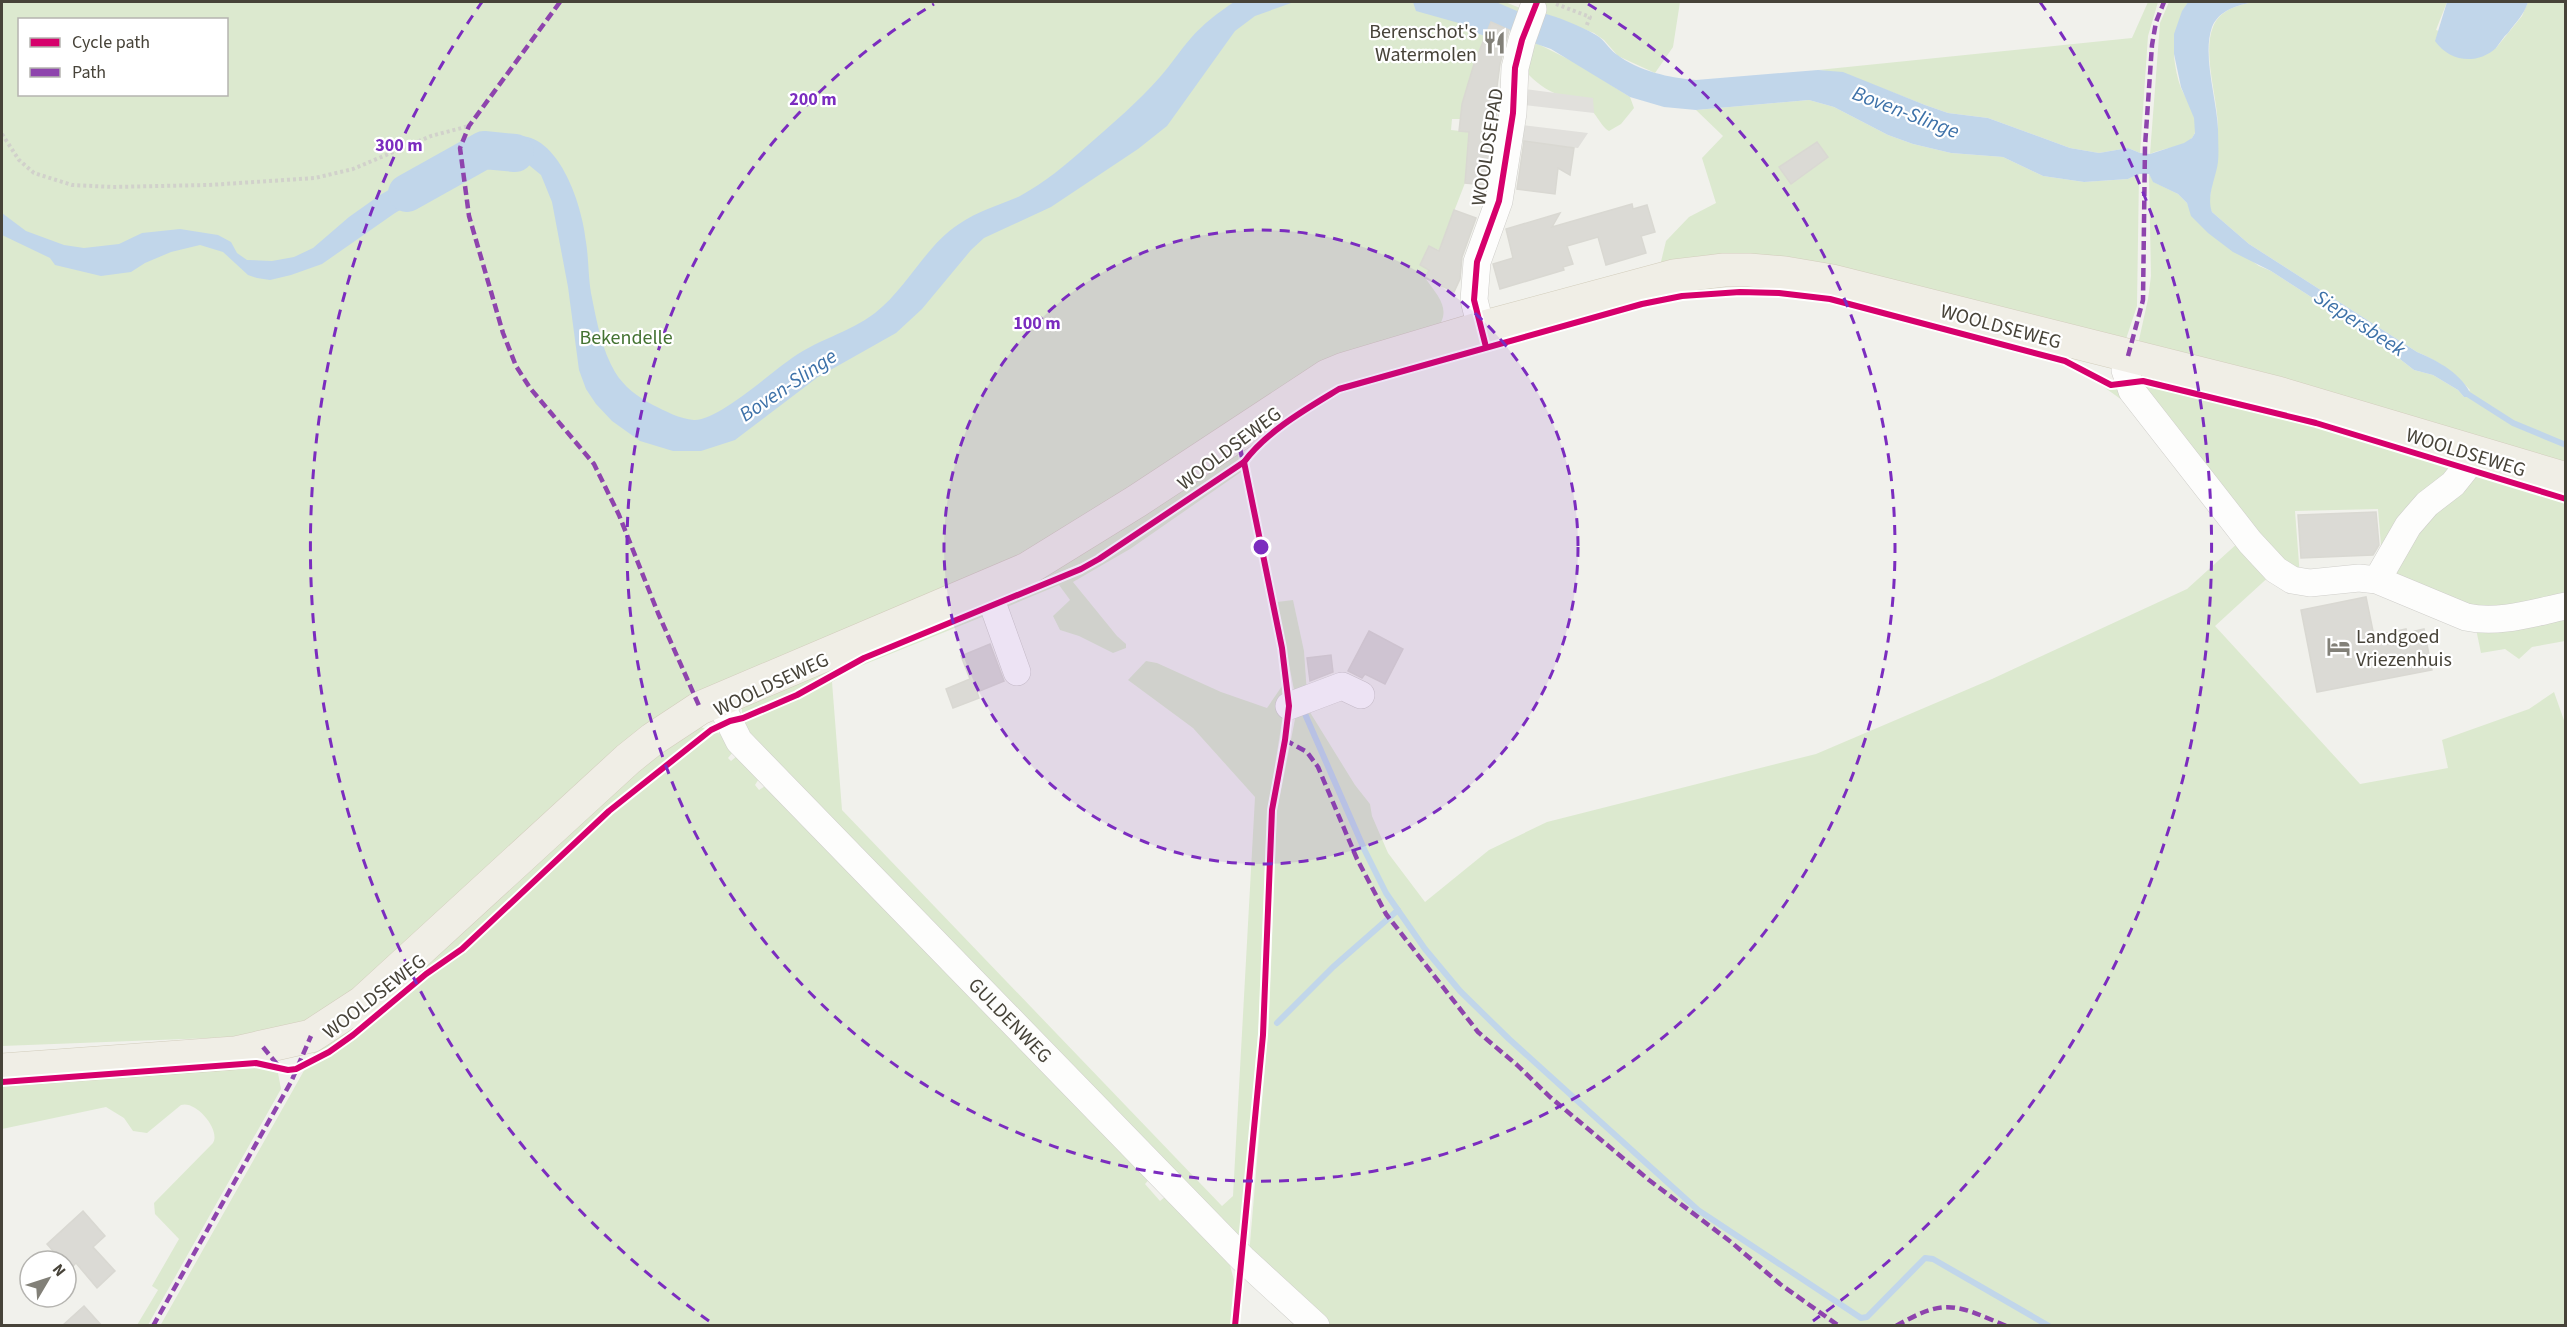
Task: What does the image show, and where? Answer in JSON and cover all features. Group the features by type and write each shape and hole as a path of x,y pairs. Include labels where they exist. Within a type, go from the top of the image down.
{"main road":[{"name":"WOOLDSEWEG","path":"2,1070 236,1053 311,1035 363,1002 628,759 678,721 700,708 985,588 1050,556 1327,376 1481,328 1674,276 1724,270 1749,270 1832,281 2278,393 2565,479"}],"street":[{"name":"WOOLDSEPAD","path":"1481,328 1474,300 1477,262 1499,201 1513,113 1515,68 1522,40 1541,5"},
{"path":"2128,356 2125,370 2132,391 2250,542 2276,570 2292,580 2310,583 2359,578 2377,580 2466,617 2479,620 2497,620 2565,606"},
{"path":"2377,580 2408,526 2427,504 2453,484 2465,469 2470,450"},
{"path":"985,588 1017,672"},
{"path":"1289,705 1342,686 1362,695"},
{"name":"GULDENWEG","path":"719,701 739,741 1243,1259 1316,1326"}],"path":[{"path":"1541,5 1590,17 1586,27"},
{"path":"2,134 19,160 33,173 72,185 113,187 209,185 315,178 353,169 431,136 469,126"}],"green space":[{"name":"Bekendelle","path":"2,2 1505,2 1520,8 1512,25 1495,15 1476,33 1485,36 1474,64 1460,119 1452,119 1451,130 1469,132 1465,183 1439,250 1429,246 1420,265 1429,270 1425,278 1442,304 1443,317 1435,331 1023,561 702,699 695,690 582,786 343,1000 312,1020 236,1037 2,1046"},
{"path":"1545,2 1680,2 1673,47 1655,73 1618,56 1604,40 1594,33 1541,13"},
{"path":"2148,2 2158,2 2148,36 2140,153 2128,148 2099,153 2070,148 1988,118 1948,113 1843,73 1818,70 2132,38"},
{"path":"2169,2 2188,2 2178,28 2174,56 2178,80 2193,114 2196,129 2194,135 2186,143 2150,154 2160,23"},
{"path":"2254,2 2447,2 2436,30 2496,48 2522,16 2528,2 2565,2 2565,470 2137,349 2151,276 2149,174 2154,182 2178,194 2187,203 2195,219 2259,266 2271,271 2364,331 2414,370 2433,375 2458,390 2464,397 2470,390 2439,363 2417,352 2249,244 2212,212 2209,205 2218,128 2210,63 2210,38 2216,21 2224,12"},
{"path":"1536,43 1576,63 1630,97 1634,108 1621,124 1609,131 1584,103 1551,91 1529,75 1529,63"},
{"path":"1809,100 1834,107 1888,135 1913,144 1951,153 2003,157 2043,176 2084,182 2128,179 2139,174 2137,306 2125,342 2008,318 1659,270 1666,241 1689,217 1716,203 1702,158 1723,136 1696,110","holes":["1817,143 1828,157 1791,184 1779,167"]},
{"path":"2080,370 2115,389 2124,387 2273,573 2215,626 2360,784 2448,768 2442,740 2529,709 2554,692 2566,726 2565,1325 1326,1325 1249,1255 1269,1019 1277,811 1296,714 1308,709 1355,785 1370,804 1372,816 1388,853 1425,902 1489,850 1547,822 1816,754 1992,679 2187,589 2239,542 2122,400"},
{"path":"2142,383 2315,426 2449,467 2450,470 2382,557 2378,509 2295,511 2300,577 2286,572"},
{"path":"1236,446 1239,460 1096,557 1001,597"},
{"path":"1241,468 1241,472 1130,549 1073,582 1126,644 1126,648 1113,653 1079,636 1060,630 1053,616 1070,600 1059,585 1002,609 1002,604 1100,563"},
{"path":"2474,475 2565,502 2565,599 2501,613 2399,584 2390,569 2413,528"},
{"path":"1293,600 1304,651 1307,694 1295,695 1277,602"},
{"path":"983,606 847,662 797,691 742,715 742,699"},
{"path":"984,612 987,615 853,669 832,682 842,810 1222,1206 1233,1196 1255,797 1193,728 1128,680 1146,661 1157,663 1221,692 1267,708 1282,686 1283,715 1267,815 1259,1022 1240,1246 746,736 743,720 797,697 859,663"},
{"path":"2565,613 2565,641 2532,647 2519,659 2505,649 2481,653 2476,629"},
{"path":"694,724 708,730 611,806 456,951 415,979 344,1039 310,1060 319,1044 501,886"},
{"path":"716,732 722,735 733,752 728,758 731,761 737,756 760,777 755,785 759,790 765,786 1154,1174 1145,1184 1160,1201 1171,1192 1229,1262 1234,1280 1230,1326 160,1326 306,1067 352,1040 425,978 455,958 611,814 673,762"},
{"path":"257,1067 278,1073 281,1089 148,1325 137,1325 158,1290 152,1286 179,1239 155,1214 154,1203 213,1143 215,1137 210,1124 200,1111 187,1105 181,1105 147,1133 133,1131 124,1118 106,1107 2,1129 2,1086"}],"shaded area":[{"path":"1525,89 1593,98 1594,113 1524,105"},
{"path":"1522,125 1588,133 1578,148 1520,141"}],"water":[{"path":"1234,2 1294,2 1255,16 1235,31 1167,126 1138,149 1051,207 984,238 971,250 922,309 896,333 818,377 735,440 701,451 673,451 640,441 612,421 586,389 579,370 568,287 552,202 541,175 524,161 507,158 482,167 470,175 467,152 493,141 520,136 534,139 547,148 558,161 575,194 584,228 596,317 610,364 623,382 642,399 683,418 694,420 704,418 729,405 798,354 875,313 887,303 937,243 966,219 1020,196 1055,173 1134,104 1196,33 1211,18"},
{"path":"1413,2 1496,2 1524,14 1516,33 1491,22 1485,36 1473,32 1473,27 1416,11"},
{"path":"2188,2 2254,2 2236,7 2219,16 2212,27 2209,38 2209,64 2218,129 2218,162 2210,200 2212,212 2249,244 2417,352 2449,369 2463,382 2472,397 2464,397 2458,390 2433,375 2414,370 2364,331 2271,271 2233,252 2208,233 2191,216 2187,203 2178,194 2153,182 2149,174 2139,174 2128,179 2084,182 2043,176 2003,157 1951,153 1913,144 1888,135 1834,107 1809,100 1696,110 1664,107 1630,97 1551,49 1528,41 1539,12 1583,28 1599,37 1613,52 1625,60 1665,75 1696,80 1818,70 1843,72 1948,113 1988,118 2070,148 2099,153 2128,148 2150,154 2184,143 2195,133 2194,118 2181,87 2174,54 2174,34 2182,11"},
{"path":"2447,2 2528,2 2520,18 2496,48 2480,57 2463,59 2448,53 2435,41"},
{"path":"446,157 450,157 454,179 395,213 322,264 270,280 248,275 223,252 200,245 171,252 131,272 101,276 55,265 50,258 2,235 2,213 26,231 64,245 84,248 119,244 142,233 180,229 218,235 231,242 237,253 247,260 272,261 294,257 313,248 349,217 380,195"}],"building":[{"path":"1491,22 1509,30 1500,64 1496,94 1498,95 1497,111 1486,185 1465,183 1469,132 1459,131 1462,104 1474,64"},
{"path":"1524,141 1574,148 1570,175 1558,168 1555,194 1517,189"},
{"path":"1817,142 1828,157 1791,184 1779,167"},
{"path":"1632,204 1633,209 1647,205 1655,232 1641,236 1646,253 1606,265 1598,237 1567,246 1573,264 1563,267 1564,270 1500,289 1493,264 1513,258 1506,229 1560,213 1552,227"},
{"path":"1454,210 1476,218 1462,257 1460,279 1454,292 1425,278 1429,270 1420,265 1429,246 1439,251"},
{"path":"2376,512 2379,545 2373,555 2301,558 2298,515"},
{"path":"2366,597 2374,636 2406,629 2407,633 2424,629 2432,670 2317,692 2301,610"},
{"path":"1369,631 1403,649 1385,684 1365,674 1362,678 1348,671"},
{"path":"990,644 1004,681 977,692 979,698 953,708 946,689 970,679 961,656"},
{"path":"1331,655 1333,672 1310,681 1307,658"},
{"path":"83,1211 105,1236 93,1247 115,1271 97,1288 78,1265 78,1249 51,1249 47,1244"},
{"path":"84,1306 102,1326 62,1326"}],"waterway":[{"name":"Boven-Slinge","path":"407,193 484,150 515,153"},
{"name":"Siepersbeek","path":"2466,393 2513,423 2566,445"},
{"path":"1305,714 1365,851 1386,893 1425,949 1460,991 1509,1039 1698,1210 1861,1318 1867,1317 1925,1258 1933,1259 2049,1326"},
{"path":"1277,1023 1333,967 1398,910"}],"marked path":[{"path":"560,2 469,126 460,148 469,216 503,333 516,366 530,388 594,464 619,515 658,613 700,708"},
{"path":"2128,356 2143,300 2145,146 2152,45 2156,22 2164,2"},
{"path":"1237,435 1244,466"},
{"path":"1285,740 1307,752 1318,767 1357,859 1386,914 1478,1032 1550,1097 1649,1180 1731,1242 1780,1284 1839,1326"},
{"path":"153,1326 291,1082 311,1036"},
{"path":"263,1047 280,1068"},
{"path":"1896,1326 1927,1311 1950,1307 1974,1313 2006,1326"}],"cycle path":[{"path":"1486,347 1474,300 1477,262 1499,201 1513,113 1515,68 1522,40 1537,2"},
{"path":"2,1082 256,1063 288,1070 296,1069 329,1052 353,1035 426,974 462,949 609,811 711,730 797,695 864,658 1081,569 1244,462 1275,431 1339,389 1642,304 1682,296 1740,292 1779,293 1830,299 2065,361 2111,385 2143,381 2316,423 2566,499"},
{"path":"1235,1326 1263,1035 1272,810 1289,706 1282,648 1244,462"}],"place":[{"name":"Berenschot's Watermolen","path":"1495,42"},
{"name":"Landgoed Vriezenhuis","path":"2338,647"}]}
